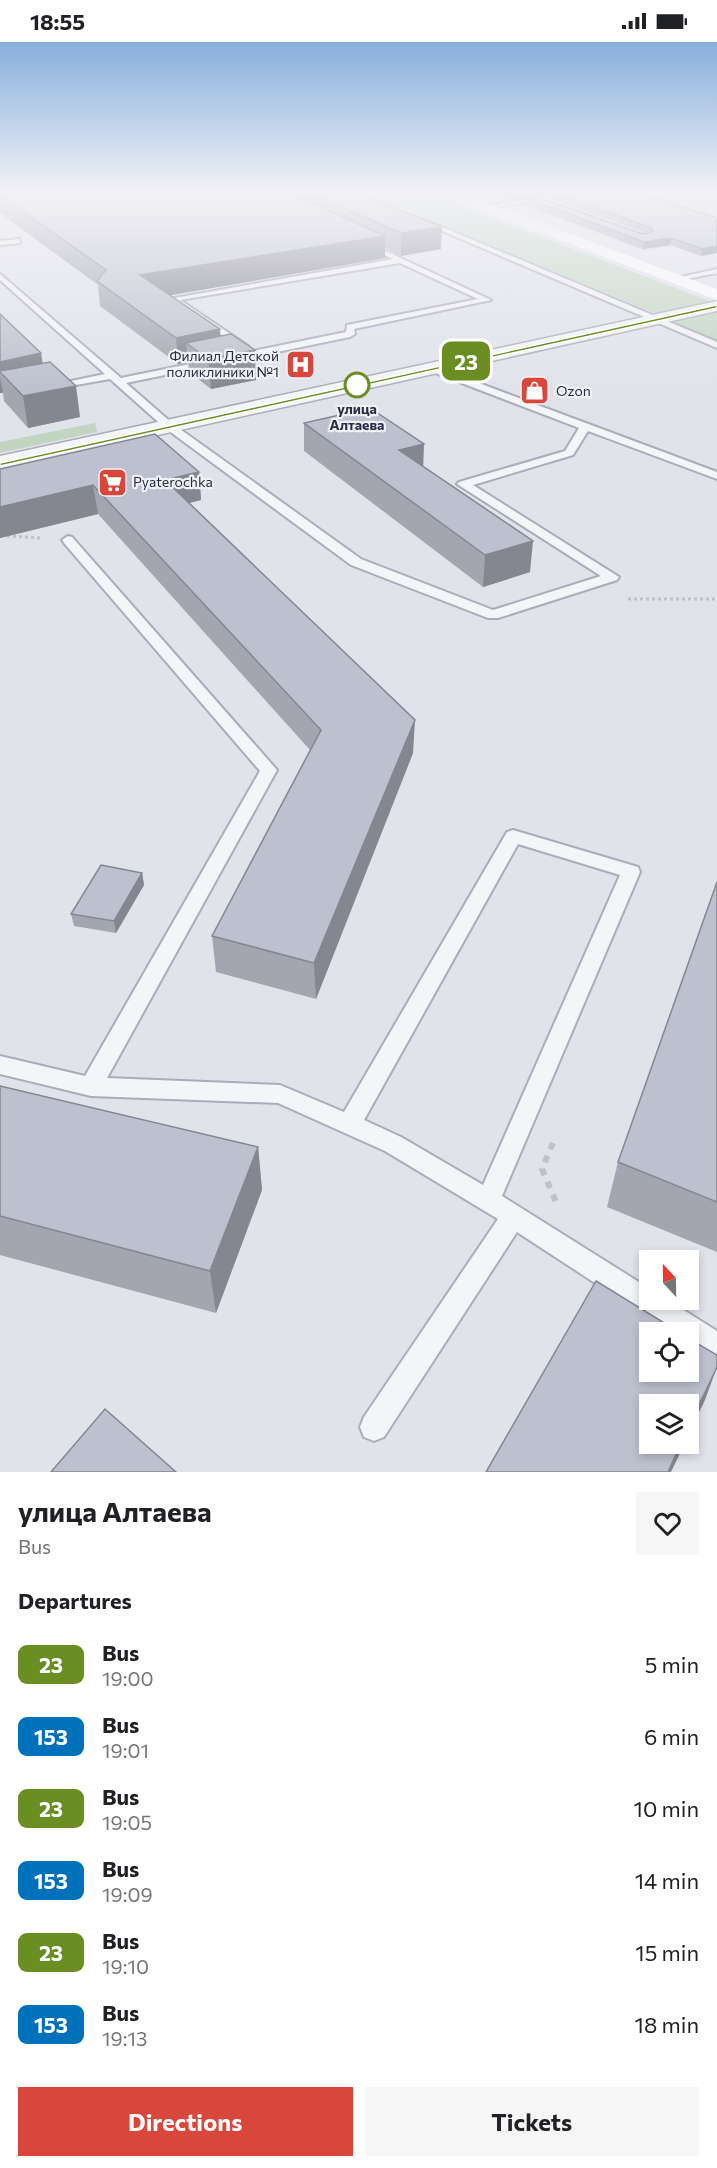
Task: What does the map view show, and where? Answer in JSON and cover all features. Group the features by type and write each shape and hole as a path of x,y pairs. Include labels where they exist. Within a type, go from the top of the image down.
{"main road":[{"path":"621,258 717,295"}],"street":[{"path":"0,463 717,306"}],"lane":[{"path":"44,389 253,354 350,334 350,327 487,300 396,258"},
{"path":"510,258 717,345"},
{"path":"253,354 173,299 401,260"},
{"path":"676,279 717,272"},
{"path":"0,276 169,426 356,562 493,615 612,577 462,483 570,453 586,426"},
{"path":"433,369 717,476"},
{"path":"68,540 269,770 91,1087"},
{"path":"349,1125 513,836 631,872 488,1200"},
{"path":"0,1065 91,1087 280,1094 393,1144 514,1216 717,1347"},
{"path":"374,1427 514,1216"}],"path":[{"path":"555,1136 542,1169 555,1200 563,1208"}],"green space":[{"path":"521,258 596,258 712,302 657,314"},
{"path":"709,310 717,311 717,341 677,324 676,316"},
{"path":"95,423 97,432 0,453 0,442"}],"building":[{"path":"89,258 248,258 140,275 220,329 176,338 97,281 106,270"},
{"path":"0,314 41,353 0,362"},
{"path":"231,334 255,350 208,359 186,343"},
{"path":"50,362 76,386 23,396 0,372 0,371"},
{"path":"370,408 424,444 399,450 533,541 485,555 304,423"},
{"path":"155,434 199,472 165,480 415,720 314,963 212,936 321,730 93,485 0,507 0,469"},
{"path":"101,865 142,873 114,921 71,914"},
{"path":"717,882 717,1202 618,1162"},
{"path":"0,1086 258,1147 210,1271 0,1216"},
{"path":"596,1281 639,1307 639,1310 643,1310 663,1322 639,1322 639,1382 699,1382 699,1344 717,1355 717,1367 699,1405 699,1394 639,1394 639,1454 676,1454 668,1472 486,1472"},
{"path":"105,1409 176,1472 51,1472"}],"bus line":[{"name":"23","path":"0,463 717,306"}],"place":[{"name":"Филиал Детской поликлиники №1","path":"300,364"},
{"name":"улица Алтаева","path":"357,385"},
{"name":"Ozon","path":"535,391"},
{"name":"Pyaterochka","path":"112,482"}]}
